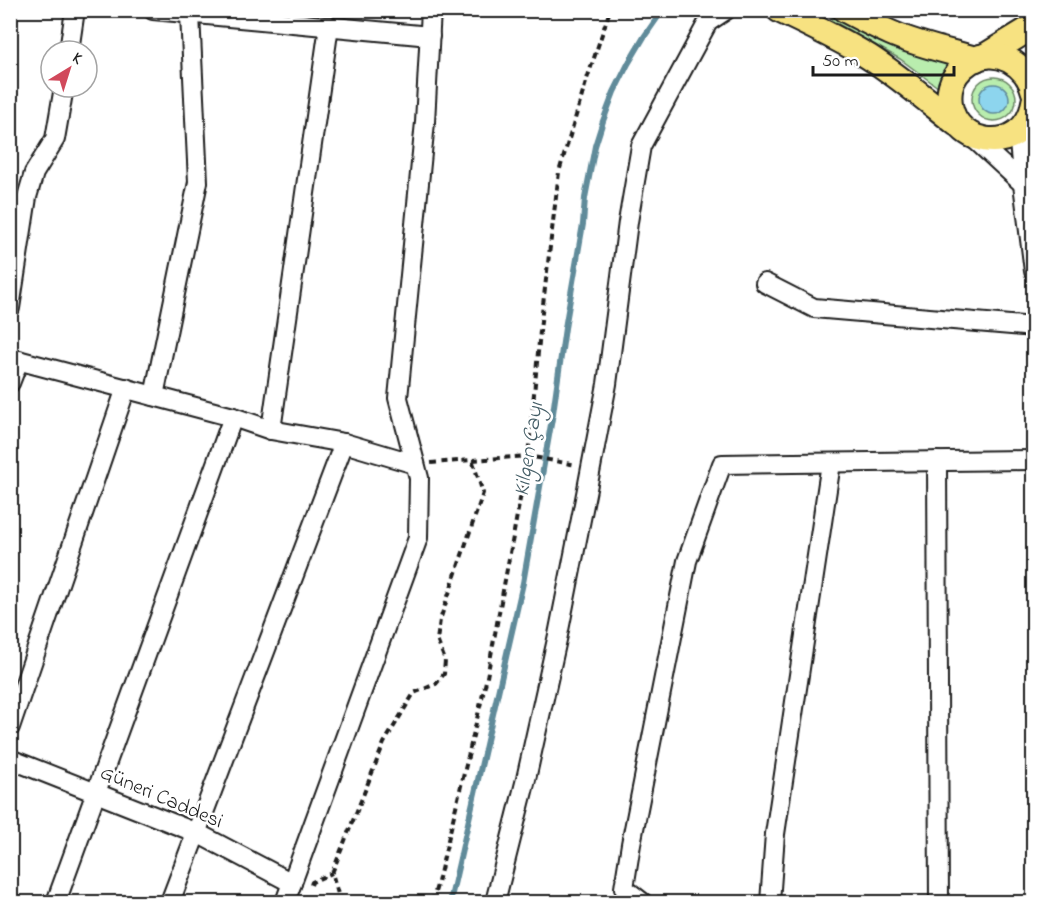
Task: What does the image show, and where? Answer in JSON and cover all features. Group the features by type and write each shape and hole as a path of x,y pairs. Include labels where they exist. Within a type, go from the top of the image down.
{"main road":[{"path":"779,10 833,36 867,56 905,82 962,128 981,139 992,141 1006,139 1018,132 1027,123 1034,102"},
{"path":"845,10 911,41 980,57 999,56 1012,61 1023,70 1034,92"},
{"path":"962,128 951,112 949,99 950,87 956,75 964,65 1034,26"}],"street":[{"path":"71,39 75,10"},
{"path":"153,10 430,36"},
{"path":"285,903 301,886 418,538 419,478 398,398 425,122 431,10"},
{"path":"495,903 526,779 586,494 607,384 628,222 641,146 708,22 726,10"},
{"path":"154,396 198,182 190,14"},
{"path":"271,430 329,26"},
{"path":"10,308 27,198 34,173 55,139 62,99"},
{"path":"962,128 1028,187"},
{"path":"1018,132 1028,187 1034,271"},
{"path":"765,283 814,308 1034,327"},
{"path":"10,383 15,359 233,417 271,430 344,443 415,464"},
{"path":"10,727 126,388"},
{"path":"56,903 233,417"},
{"path":"170,903 344,443"},
{"path":"642,903 624,888 631,844 687,561 722,464 1034,460"},
{"path":"937,461 939,903"},
{"path":"770,903 775,834 831,463"},
{"name":"Güneri Caddesi","path":"10,759 197,833 301,886"}],"path":[{"path":"432,903 487,677 528,456 559,172 610,10"},
{"path":"679,10 685,14"},
{"path":"415,464 528,456 573,464"},
{"path":"344,903 338,894 332,873 384,743 414,693 436,684 444,675 445,660 437,640 440,620 483,493 472,459"},
{"path":"301,886 332,873"}],"green space":[{"path":"833,16 873,35 956,59 939,88 900,59 831,20"},
{"path":"994,77 1010,83 1016,99 1010,115 994,121 978,115 972,99 978,83"}],"water":[{"path":"994,84 1005,88 1009,99 1005,110 994,114 983,110 979,99 983,88"}],"waterway":[{"name":"Kilgen Çayı","path":"450,902 523,583 553,413 595,146 614,92 628,64 662,11"}]}
